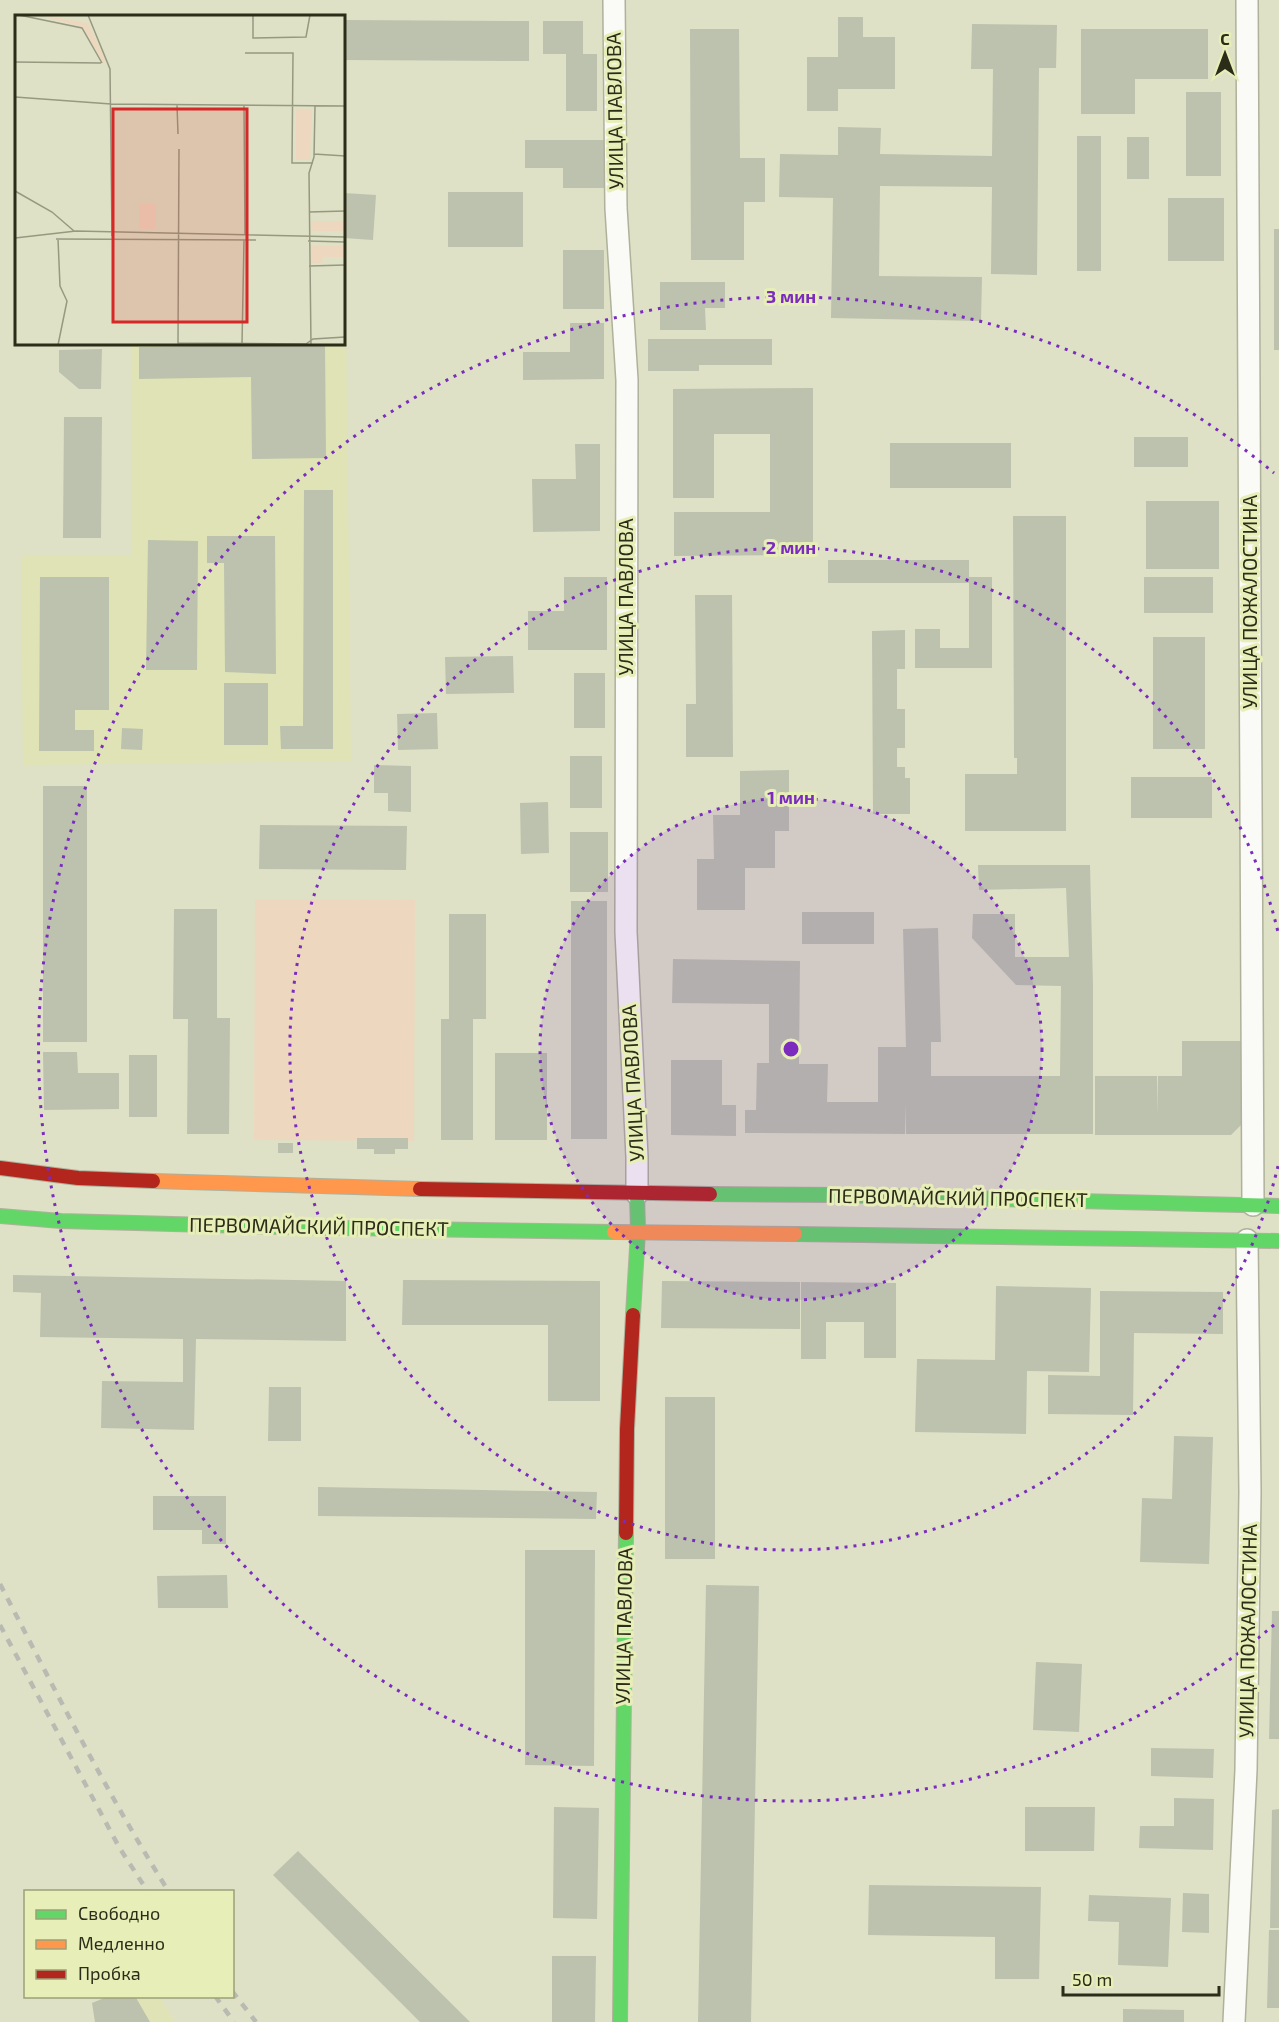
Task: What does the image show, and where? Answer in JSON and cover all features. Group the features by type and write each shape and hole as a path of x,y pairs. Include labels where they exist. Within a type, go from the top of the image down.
{"main road":[{"name":"ПЕРВОМАЙСКИЙ ПРОСПЕКТ","path":"0,1168 78,1178 314,1187 637,1194 839,1195 1279,1206"},
{"path":"637,1194 638,1231"},
{"name":"ПЕРВОМАЙСКИЙ ПРОСПЕКТ","path":"0,1216 72,1221 283,1227 1279,1241"},
{"name":"УЛИЦА ПАВЛОВА","path":"620,2022 627,1430 638,1231"}],"street":[{"name":"УЛИЦА ПАВЛОВА","path":"614,0 616,208 627,380 626,932 637,1194"},
{"name":"УЛИЦА ПОЖАЛОСТИНА","path":"1247,0 1253,1205"},
{"name":"УЛИЦА ПОЖАЛОСТИНА","path":"1234,2022 1246,1770 1250,1492 1247,1240"}],"shaded area":[{"path":"346,323 351,761 23,765 21,555 132,555 132,345 345,345"},
{"path":"255,899 415,900 414,1141 254,1140"},
{"path":"106,1998 161,1998 175,2022 95,2022 92,2003"}],"building":[{"path":"838,17 863,17 863,37 895,37 895,89 838,89 838,111 807,111 807,57 838,57"},
{"path":"345,20 529,21 529,61 345,60"},
{"path":"543,21 583,21 583,54 597,54 597,111 566,111 566,54 543,54"},
{"path":"972,24 1057,25 1056,68 1039,68 1037,275 991,274 992,187 880,186 879,276 982,277 981,321 831,318 833,198 779,197 780,154 838,155 838,127 881,128 880,154 992,156 993,69 971,69"},
{"path":"690,29 739,29 740,158 765,158 765,202 744,202 744,260 691,260"},
{"path":"1081,29 1208,29 1208,79 1135,79 1135,114 1081,114"},
{"path":"1186,92 1221,92 1221,176 1186,176"},
{"path":"1077,136 1101,136 1101,271 1077,271"},
{"path":"1127,137 1149,137 1149,179 1127,179"},
{"path":"525,140 605,140 604,188 563,188 563,168 525,168"},
{"path":"448,192 523,192 523,247 448,247"},
{"path":"345,193 376,195 373,240 345,238"},
{"path":"1168,198 1224,198 1224,261 1168,261"},
{"path":"1274,229 1279,229 1279,350 1274,350"},
{"path":"563,250 604,250 604,309 563,309"},
{"path":"660,282 725,282 725,308 705,308 706,330 660,330"},
{"path":"570,323 604,323 604,379 523,380 523,352 570,352"},
{"path":"648,339 772,339 772,365 699,365 699,371 648,371"},
{"path":"325,345 326,458 252,459 251,377 139,379 139,347"},
{"path":"102,349 101,389 79,389 59,372 59,350"},
{"path":"813,388 813,555 674,556 674,512 770,512 770,434 714,434 714,498 673,498 673,389"},
{"path":"64,417 102,417 101,538 63,538"},
{"path":"1134,437 1188,437 1188,467 1134,467"},
{"path":"890,443 1011,443 1011,488 890,488"},
{"path":"575,444 600,444 600,531 533,532 532,479 576,479"},
{"path":"304,490 333,490 333,749 281,749 280,726 303,726"},
{"path":"1146,501 1219,501 1219,569 1146,569"},
{"path":"1013,516 1066,516 1066,831 965,831 965,774 1017,774 1017,758 1014,758"},
{"path":"207,536 275,536 276,674 225,672 224,563 207,563"},
{"path":"148,540 198,541 197,670 146,670"},
{"path":"828,560 969,560 969,577 992,577 992,668 915,668 915,629 940,629 940,648 969,648 969,583 828,583"},
{"path":"40,577 109,577 109,710 75,710 75,730 94,730 94,751 39,751"},
{"path":"564,577 607,577 607,650 528,650 528,611 564,611"},
{"path":"1144,577 1213,577 1213,613 1144,613"},
{"path":"695,595 732,595 733,757 686,757 686,704 696,704"},
{"path":"905,630 905,669 897,669 897,709 905,709 905,748 897,748 897,767 905,767 905,778 910,778 910,814 873,814 872,631"},
{"path":"1153,637 1205,637 1205,749 1153,749"},
{"path":"513,656 514,693 446,694 445,657"},
{"path":"574,673 605,673 605,728 574,728"},
{"path":"224,683 268,683 268,745 224,745"},
{"path":"437,713 438,749 398,750 397,714"},
{"path":"122,728 143,729 142,750 121,749"},
{"path":"570,756 602,756 602,808 570,808"},
{"path":"374,765 411,766 411,812 388,811 388,793 374,793"},
{"path":"789,770 789,831 775,831 775,868 745,868 745,910 697,910 697,859 714,859 713,815 740,815 740,771"},
{"path":"1131,777 1212,777 1212,818 1131,818"},
{"path":"43,786 87,786 87,1042 43,1042"},
{"path":"548,802 549,853 521,854 520,803"},
{"path":"260,825 407,826 406,870 259,869"},
{"path":"570,832 608,832 608,892 570,892"},
{"path":"978,865 1090,865 1093,1134 906,1134 906,1104 905,1134 745,1133 745,1110 756,1110 757,1063 769,1063 769,1004 672,1003 673,959 800,961 799,1064 828,1064 827,1102 878,1102 878,1047 906,1047 903,929 938,928 941,1042 931,1042 931,1076 1060,1076 1061,986 1016,985 972,938 973,914 1015,914 1015,957 1069,957 1066,888 979,890"},
{"path":"571,901 607,901 607,1139 571,1139"},
{"path":"174,909 217,909 217,1018 230,1018 229,1134 187,1134 188,1019 173,1019"},
{"path":"802,912 874,912 874,944 802,944"},
{"path":"449,914 486,914 486,1019 473,1019 473,1140 441,1140 441,1019 449,1019"},
{"path":"1182,1041 1245,1041 1244,1122 1231,1135 1095,1135 1095,1076 1157,1076 1158,1115 1158,1076 1182,1076"},
{"path":"43,1052 77,1052 78,1073 119,1073 119,1109 44,1110"},
{"path":"495,1053 547,1053 547,1140 495,1140"},
{"path":"129,1055 157,1055 157,1117 129,1117"},
{"path":"671,1060 722,1060 722,1105 736,1105 736,1136 671,1135"},
{"path":"357,1138 408,1138 408,1149 395,1149 395,1154 374,1154 374,1149 357,1149"},
{"path":"278,1143 293,1143 293,1153 278,1153"},
{"path":"13,1275 346,1281 346,1341 196,1339 194,1430 101,1428 102,1381 183,1382 183,1339 40,1337 41,1293 13,1292"},
{"path":"403,1280 600,1281 600,1401 548,1401 548,1325 402,1325"},
{"path":"662,1281 800,1282 800,1329 661,1328"},
{"path":"801,1282 896,1283 896,1358 864,1358 864,1322 826,1322 826,1359 801,1359"},
{"path":"996,1286 1091,1288 1089,1372 1027,1371 1026,1434 915,1432 917,1359 995,1360"},
{"path":"1100,1291 1223,1292 1223,1334 1134,1333 1133,1415 1048,1414 1048,1375 1100,1376"},
{"path":"269,1387 301,1387 301,1441 268,1441"},
{"path":"665,1397 715,1397 715,1559 665,1559"},
{"path":"1174,1436 1213,1437 1209,1564 1140,1562 1142,1498 1172,1499"},
{"path":"318,1487 597,1492 596,1519 318,1516"},
{"path":"153,1496 226,1496 226,1544 202,1544 202,1530 153,1530"},
{"path":"525,1550 595,1550 594,1766 525,1765"},
{"path":"227,1575 228,1608 158,1608 157,1576"},
{"path":"706,1585 759,1586 751,2022 698,2022"},
{"path":"1272,1611 1279,1611 1279,1739 1269,1739"},
{"path":"1036,1662 1082,1664 1079,1732 1033,1730"},
{"path":"1151,1748 1214,1749 1213,1778 1151,1776"},
{"path":"1174,1798 1214,1799 1213,1850 1139,1848 1140,1826 1174,1826"},
{"path":"554,1807 599,1808 597,1919 553,1918"},
{"path":"1025,1807 1095,1807 1094,1851 1025,1851"},
{"path":"1279,1809 1279,1928 1270,1928 1272,1810"},
{"path":"298,1851 470,2022 420,2022 273,1875"},
{"path":"869,1885 1041,1887 1039,1979 995,1979 995,1937 868,1935"},
{"path":"1183,1893 1209,1894 1209,1933 1182,1932"},
{"path":"1089,1895 1171,1898 1168,1967 1118,1965 1119,1922 1088,1921"},
{"path":"1269,1930 1279,1930 1279,2008 1267,2008"},
{"path":"552,1956 596,1956 595,2022 552,2022"},
{"path":"104,1998 136,1998 150,2022 95,2022 92,2003"},
{"path":"1123,2009 1184,2010 1184,2022 1123,2022"}],"railway":[{"path":"0,1584 102,1778 168,1890"},
{"path":"0,1625 119,1847 147,1890"},
{"path":"234,1994 256,2022"},
{"path":"216,1998 234,2022"}],"traffic: fast":[{"path":"633,1315 638,1231 637,1194"},
{"path":"710,1194 1279,1206"},
{"path":"0,1216 61,1221 283,1227 614,1232"},
{"path":"795,1234 1279,1241"},
{"path":"620,2022 626,1533"}],"traffic: slow":[{"path":"153,1181 420,1189"},
{"path":"614,1232 795,1234"}],"traffic: jam":[{"path":"0,1168 78,1178 153,1181"},
{"path":"420,1189 710,1194"},
{"path":"626,1533 627,1429 633,1315"}]}
